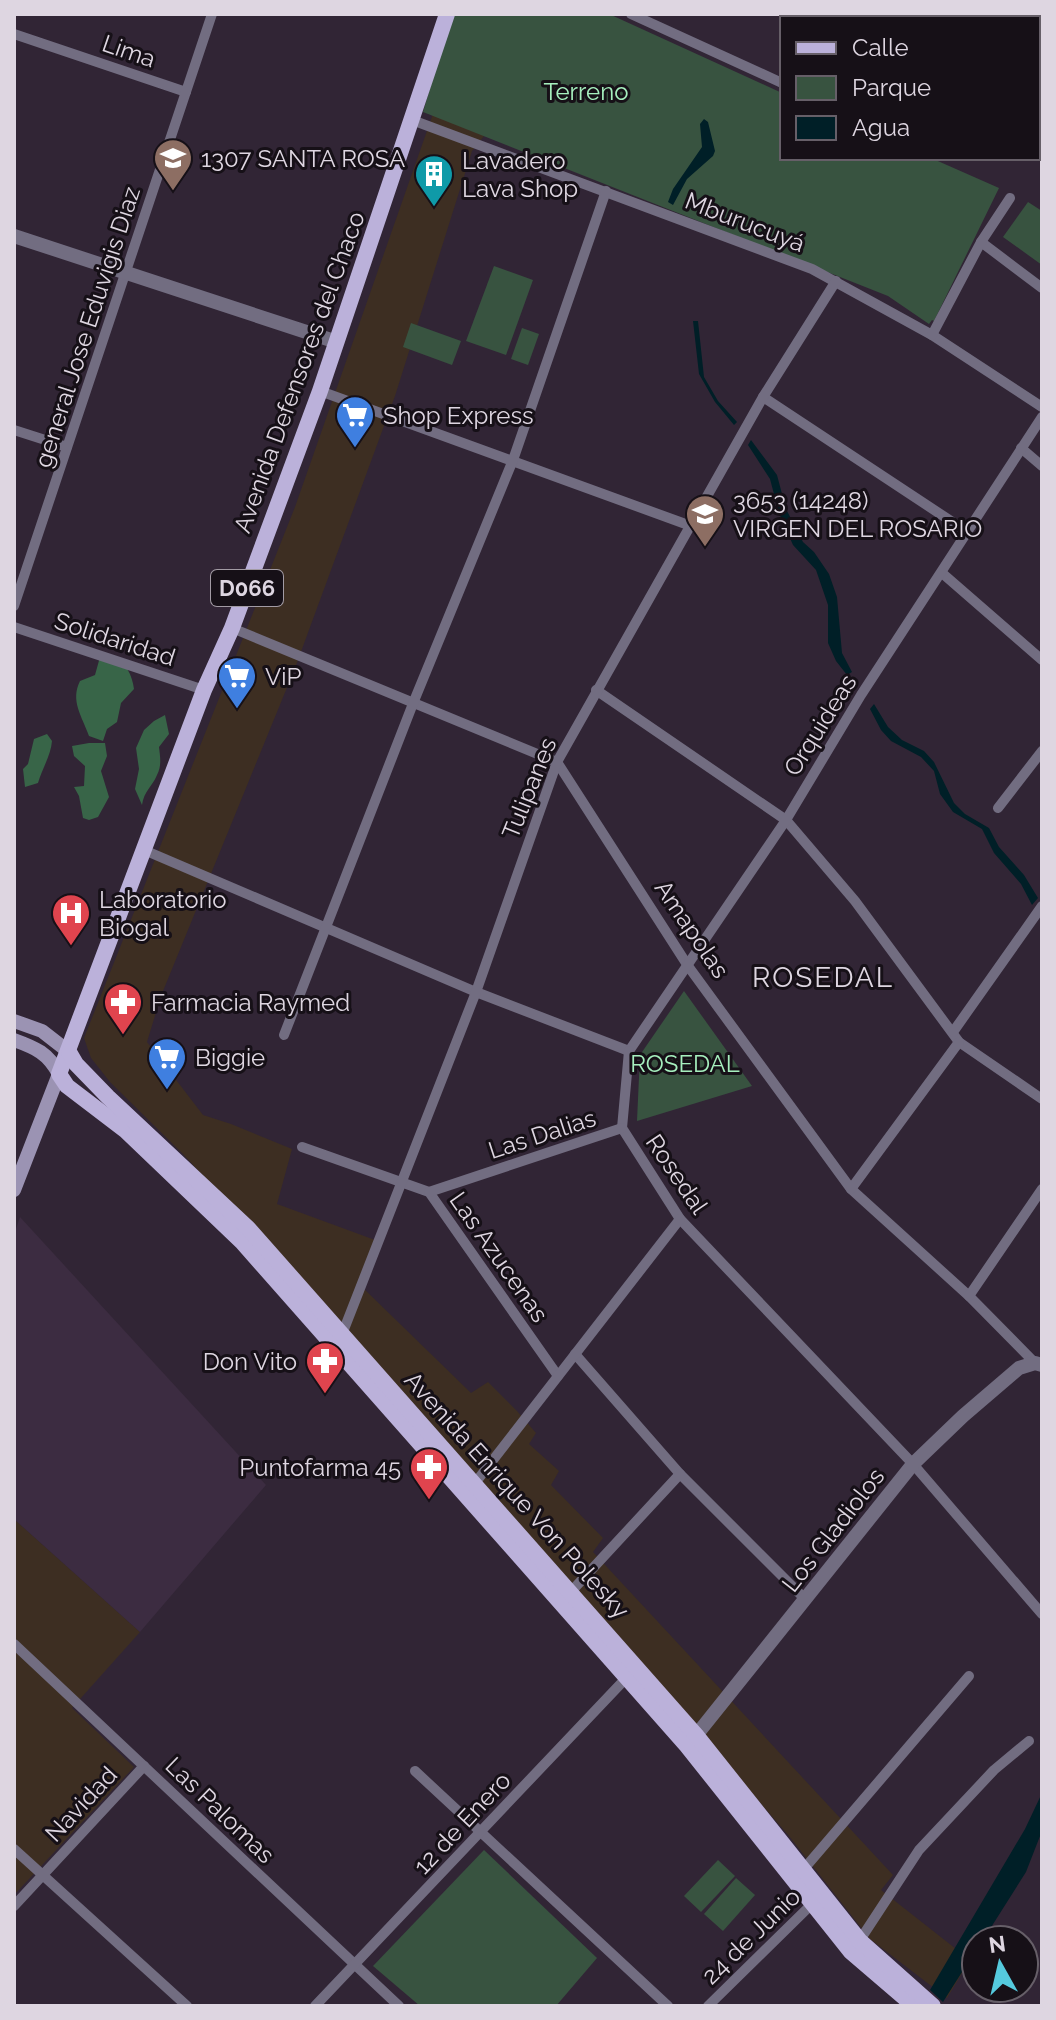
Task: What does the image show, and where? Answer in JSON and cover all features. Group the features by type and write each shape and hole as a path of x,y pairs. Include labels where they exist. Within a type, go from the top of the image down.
{"main road":[{"name":"Avenida Defensores del Chaco","path":"14,1190 204,690 232,628 320,391 447,14"},
{"path":"14,1021 42,1031 69,1052"},
{"path":"14,1040 40,1049 51,1059 59,1074"},
{"name":"Avenida Enrique Von Polesky","path":"69,1052 76,1064 108,1097 248,1228 338,1340 803,1870 817,1899"},
{"name":"Avenida Enrique Von Polesky","path":"59,1074 67,1086 126,1131 197,1198 338,1340"},
{"name":"Avenida Enrique Von Polesky","path":"692,1741 855,1946 909,1996 933,2006"}],"street":[{"name":"general Jose Eduvigis Diaz","path":"14,606 212,14"},
{"path":"631,14 780,82"},
{"name":"Lima","path":"14,34 186,92"},
{"name":"Mburucuyá","path":"412,120 812,269 932,335 1042,407"},
{"path":"284,1035 414,701 513,460 606,191"},
{"path":"932,335 981,242 1010,198"},
{"path":"14,236 337,342"},
{"path":"981,242 1042,288"},
{"name":"Tulipanes","path":"338,1340 476,992 557,762 763,397 836,281"},
{"path":"320,391 691,526"},
{"path":"763,397 966,531"},
{"name":"Orquideas","path":"629,1051 786,820 861,695 1042,417"},
{"path":"14,430 67,447"},
{"path":"1021,448 1042,466"},
{"path":"942,573 1042,660"},
{"name":"Solidaridad","path":"14,627 204,690"},
{"path":"232,628 557,762"},
{"path":"596,690 786,820 855,901 956,1037 1042,1099"},
{"path":"998,808 1042,751"},
{"name":"Amapolas","path":"557,762 688,966 851,1189 969,1296 1038,1364"},
{"path":"144,850 476,992 629,1051"},
{"path":"851,1189 1042,906"},
{"name":"Rosedal","path":"629,1051 622,1128 680,1219 913,1464 1042,1614"},
{"name":"Las Dalias","path":"429,1192 622,1128"},
{"name":"Las Azucenas","path":"302,1147 429,1192 558,1376"},
{"path":"969,1296 1042,1189"},
{"path":"470,1490 680,1219"},
{"path":"575,1354 680,1474 806,1600"},
{"name":"Los Gladiolos","path":"692,1741 913,1464 1019,1368 1038,1364"},
{"path":"566,1597 680,1474"},
{"name":"Las Palomas","path":"14,1644 399,2006"},
{"name":"12 de Enero","path":"315,2006 632,1672"},
{"path":"803,1870 969,1676"},
{"path":"855,1946 919,1850 994,1770 1029,1741"},
{"name":"Navidad","path":"14,1906 144,1766"},
{"path":"415,1771 668,2006"},
{"path":"14,1849 187,2006"},
{"name":"24 de Junio","path":"708,2006 817,1899"}],"shaded area":[{"path":"468,14 484,136 472,151 395,396 295,668 161,996 147,1042 203,1115 292,1149 277,1204 375,1240 360,1285 471,1393 488,1382 536,1433 529,1444 559,1471 551,1485 603,1538 593,1552 893,1875 881,1890 960,1952 960,1977 947,1998 870,1939 789,1836 392,1381 183,1154 110,1082 91,1058 84,1038 295,507"},
{"path":"20,1217 266,1485 140,1632 14,1519 14,1235"},
{"path":"14,1519 140,1632 72,1708 134,1767 14,1895"}],"green space":[{"name":"Terreno","path":"452,14 609,14 780,92 780,160 936,160 999,188 934,321 929,324 888,296 423,112"},
{"path":"1028,202 1042,211 1042,265 1003,237"},
{"path":"494,266 533,280 506,355 466,341"},
{"path":"411,323 461,341 452,365 403,347"},
{"path":"522,328 539,334 528,365 511,359"},
{"path":"114,655 128,670 134,689 121,703 117,722 107,729 103,741 89,736 76,695 80,681 95,675 100,657"},
{"path":"165,715 169,734 159,747 159,772 142,805 135,789 139,769 136,748 144,730"},
{"path":"47,734 52,741 38,783 25,787 23,769 28,764 34,739"},
{"path":"105,743 107,756 101,771 109,797 98,817 89,820 83,818 74,787 84,786 85,766 74,756 72,746"},
{"name":"ROSEDAL","path":"684,991 752,1086 637,1121 640,1055"},
{"path":"484,1850 597,1958 556,2006 420,2006 373,1966"},
{"path":"718,1860 735,1876 701,1912 684,1896"},
{"path":"736,1878 755,1895 723,1931 704,1914"}],"water":[{"path":"704,119 708,122 715,151 687,179 673,205 668,202 673,189 702,147 700,124"},
{"path":"693,321 698,321 704,377 718,401 737,422 734,425 715,402 699,374"},
{"path":"751,440 777,475 786,509 803,542 829,574 837,597 842,653 852,672 847,675 828,643 828,605 816,570 793,545 779,513 770,479 748,445"},
{"path":"874,704 888,727 902,740 924,751 934,762 954,803 965,814 989,828 999,847 1024,875 1038,898 1032,905 1021,884 994,853 982,829 953,812 940,794 934,771 921,757 891,741 881,730 870,709"},
{"path":"1042,1793 1042,1831 1026,1872 993,1924 969,1924 1025,1829"},
{"path":"960,1939 960,1975 943,2002 930,1990"}],"place":[{"name":"1307 SANTA ROSA","path":"173,192"},
{"name":"Lavadero Lava Shop","path":"434,208"},
{"name":"Shop Express","path":"355,449"},
{"name":"3653 (14248) VIRGEN DEL ROSARIO","path":"705,548"},
{"name":"ViP","path":"237,710"},
{"name":"Laboratorio Biogal","path":"71,947"},
{"name":"Farmacia Raymed","path":"123,1036"},
{"name":"Biggie","path":"167,1091"},
{"name":"Don Vito","path":"325,1395"},
{"name":"Puntofarma 45","path":"429,1501"}],"district":[{"name":"ROSEDAL","path":"823,977"}]}
